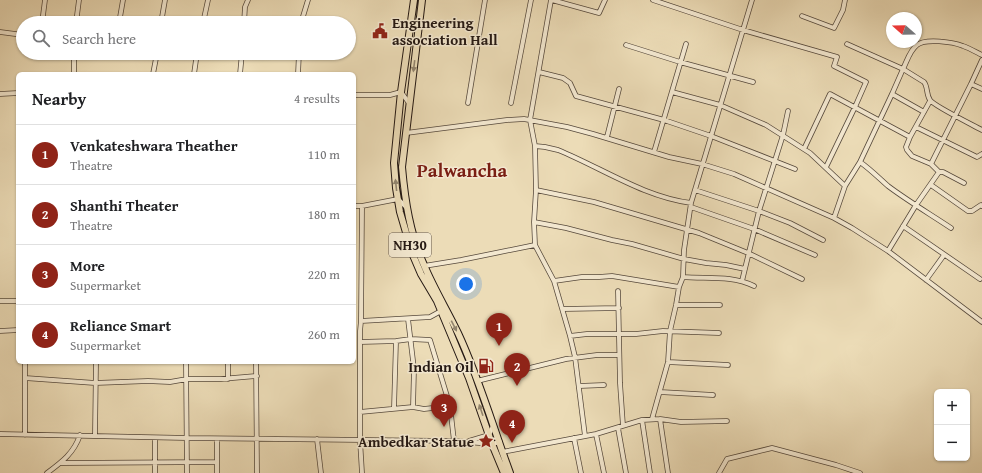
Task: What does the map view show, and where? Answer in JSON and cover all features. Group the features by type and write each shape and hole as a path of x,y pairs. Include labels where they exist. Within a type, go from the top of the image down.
{"highway":[{"name":"NH30","path":"414,0 401,92 394,163 400,212 412,254 441,311 470,378 492,444 504,473"},
{"name":"NH30","path":"422,0 402,167 407,208 414,237 424,266 458,334 494,424 510,473"}],"street":[{"path":"43,16 45,0"},
{"path":"77,16 79,0"},
{"path":"120,16 123,0"},
{"path":"162,16 165,0"},
{"path":"205,16 208,0"},
{"path":"244,16 245,7 248,0"},
{"path":"303,16 308,0"},
{"path":"468,103 485,0"},
{"path":"511,103 531,0"},
{"path":"585,436 575,357 563,309 554,281 535,245 534,222 536,190 534,146 530,120 552,0 599,12 605,0"},
{"path":"653,0 743,30 837,57 834,66 866,82 826,167"},
{"path":"652,419 668,362 670,331 679,287 683,277 686,230 691,205 752,0"},
{"path":"802,16 834,28 843,10 845,0"},
{"path":"0,32 16,34"},
{"path":"834,218 845,186 860,162 912,50 918,43 947,42 964,46 982,56"},
{"path":"654,152 686,44"},
{"path":"848,44 903,69 924,82 930,101 982,130"},
{"path":"626,45 680,62 753,82"},
{"path":"74,60 74,72"},
{"path":"153,72 156,60"},
{"path":"194,72 196,60"},
{"path":"240,72 241,60"},
{"path":"298,72 299,60"},
{"path":"931,164 982,60"},
{"path":"539,72 563,78 570,83 576,96 664,120 711,136 795,170"},
{"path":"971,84 982,89"},
{"path":"607,137 619,89"},
{"path":"356,95 390,94 401,92 409,103"},
{"path":"672,92 720,105 766,125 804,149 826,167 845,186"},
{"path":"0,94 16,93"},
{"path":"804,149 830,94 910,137"},
{"path":"892,94 924,112"},
{"path":"930,101 910,137 906,147 908,153 931,164 939,172 943,172 964,183"},
{"path":"742,281 754,228 783,135 788,111"},
{"path":"406,133 507,120 530,120 607,137 654,152 734,174 834,218 888,251 981,320"},
{"path":"916,127 977,158 982,154"},
{"path":"534,146 558,150 658,194 754,228 815,255"},
{"path":"860,162 916,206 951,228"},
{"path":"888,251 939,172"},
{"path":"931,185 968,211 972,211 981,205 982,206"},
{"path":"536,190 594,202 714,239 748,253 802,279"},
{"path":"695,190 790,223 823,240"},
{"path":"356,206 398,199 407,208"},
{"path":"362,206 360,331 360,440 362,473"},
{"path":"534,222 566,228 706,263 745,269"},
{"path":"903,226 981,279"},
{"path":"424,266 535,245"},
{"path":"926,280 944,255"},
{"path":"554,281 582,277 600,278 612,276 679,287"},
{"path":"683,277 729,278 754,286"},
{"path":"618,291 619,355 623,426"},
{"path":"0,301 16,301"},
{"path":"676,305 720,306"},
{"path":"563,309 619,308"},
{"path":"361,321 430,317 441,311"},
{"path":"408,319 414,369 413,407"},
{"path":"0,331 16,330"},
{"path":"570,336 670,331 719,334"},
{"path":"360,342 411,339 430,340 450,406 454,442"},
{"path":"394,408 396,341"},
{"path":"477,381 575,357 619,355"},
{"path":"668,362 728,365"},
{"path":"25,435 26,364"},
{"path":"95,436 96,364"},
{"path":"186,364 187,473"},
{"path":"228,364 228,379"},
{"path":"256,364 257,473"},
{"path":"25,378 95,383 148,381 170,382 187,379 228,379 257,376"},
{"path":"579,386 604,385"},
{"path":"660,392 713,395"},
{"path":"360,412 394,408 413,407 424,409 450,406"},
{"path":"660,419 668,473"},
{"path":"502,452 596,434 642,420 660,419 681,422 727,421"},
{"path":"642,420 650,473"},
{"path":"466,442 489,435 494,424"},
{"path":"618,428 626,473"},
{"path":"0,434 155,438 466,442 492,444 500,442"},
{"path":"596,434 604,473"},
{"path":"47,473 62,463 76,446 80,435"},
{"path":"155,438 155,473"},
{"path":"574,438 581,473"},
{"path":"217,439 217,473"},
{"path":"317,439 321,473"},
{"path":"719,473 727,458 772,448 822,460 860,473"},
{"path":"62,463 217,462"}],"place":[{"name":"Engineering association Hall","path":"380,31"},
{"name":"Venkateshwara Theather","path":"499,346"},
{"name":"Indian Oil","path":"486,366"},
{"name":"Shanthi Theater","path":"517,386"},
{"name":"More","path":"444,427"},
{"name":"Ambedkar Statue","path":"486,441"},
{"name":"Reliance Smart","path":"512,443"}],"district":[{"name":"Palwancha","path":"462,170"}]}
